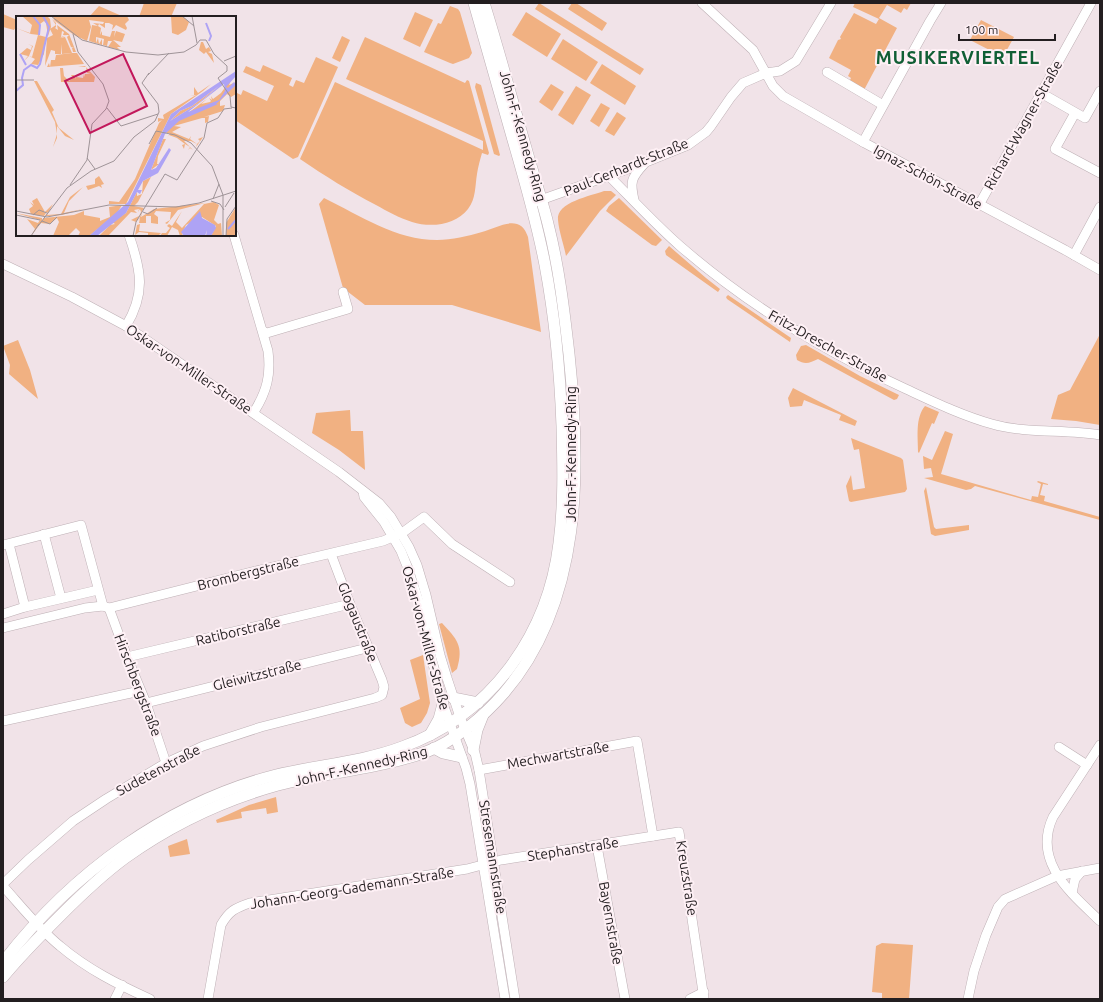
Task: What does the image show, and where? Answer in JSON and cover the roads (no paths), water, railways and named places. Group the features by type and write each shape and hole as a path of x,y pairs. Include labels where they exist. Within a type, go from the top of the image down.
{"main road":[{"name":"John-F.-Kennedy-Ring","path":"3,962 36,923 67,892 111,855 145,832 192,806 248,783 303,769 381,754 430,735 450,724 487,696 515,661 535,626 550,586 559,544 561,520 563,460 561,403 555,332 545,266 530,204 474,3"},
{"name":"John-F.-Kennedy-Ring","path":"3,977 30,945 95,882 123,859 149,841 198,815 251,793 277,785 385,763 412,756 434,748 454,736 483,715 497,701 520,672 540,638 550,616 562,581 571,532 574,494 574,444 570,364 560,280 548,221 484,3"},
{"path":"453,698 478,703"},
{"path":"430,735 443,704"},
{"path":"473,750 477,730 483,715"},
{"path":"434,748 443,753 461,757"}],"street":[{"name":"Ignaz-Schön-Straße","path":"702,3 756,53 773,86 783,96 862,142 1100,270"},
{"name":"Paul-Gerhardt-Straße","path":"530,204 682,148 698,138 711,126 743,83 766,73 780,71 796,61 831,3"},
{"path":"862,142 941,3"},
{"name":"Richard-Wagner-Straße","path":"979,205 1091,3"},
{"path":"827,72 883,105"},
{"path":"1041,93 1085,118 1100,91"},
{"path":"1075,113 1055,149 1100,173"},
{"path":"634,201 632,181 634,174 645,162"},
{"name":"Fritz-Drescher-Straße","path":"609,176 680,246 727,284 787,326 853,364 976,420 1019,429 1073,431 1100,435"},
{"path":"1074,255 1100,207"},
{"path":"126,326 137,303 140,285 140,274 129,236"},
{"path":"234,236 268,351 269,373 263,398 254,412"},
{"name":"Oskar-von-Miller-Straße","path":"3,264 72,297 126,326 254,412 339,472 379,503 402,533 422,580 440,655 460,717"},
{"path":"263,331 267,333 348,309 343,292"},
{"name":"Oskar-von-Miller-Straße","path":"363,491 364,497 384,522 393,537 413,582 421,608 443,704 450,724"},
{"name":"Brombergstraße","path":"3,628 85,608 106,607 383,541 402,533 424,517 452,544 510,582"},
{"path":"25,607 6,544 81,525 98,590 106,607"},
{"path":"44,534 61,598"},
{"name":"Glogaustraße","path":"331,554 367,648 382,680 384,691"},
{"path":"3,614 25,607 98,590"},
{"name":"Ratiborstraße","path":"127,658 350,604"},
{"name":"Hirschbergstraße","path":"106,607 146,703 166,763"},
{"name":"Gleiwitzstraße","path":"146,703 367,648"},
{"path":"3,721 140,691"},
{"name":"Sudetenstraße","path":"3,885 28,860 73,821 106,799 166,763 207,745 261,727 375,698 382,695 384,691"},
{"name":"Stresemannstraße","path":"460,717 479,770 516,999"},
{"name":"Stresemannstraße","path":"450,724 470,784 505,999"},
{"name":"Mechwartstraße","path":"479,770 637,741"},
{"name":"Kreuzstraße","path":"637,741 653,836 679,832 704,996"},
{"path":"1100,745 1053,817 1049,828 1047,842 1050,863 1057,876 1100,921"},
{"path":"1059,747 1087,765"},
{"name":"Stephanstraße","path":"493,863 653,836"},
{"name":"Bayernstraße","path":"596,846 625,999"},
{"name":"Johann-Georg-Gademann-Straße","path":"208,999 221,925 227,915 238,907 250,903 493,863"},
{"path":"968,999 980,950 998,907 1005,899 1057,876 1100,868"},
{"path":"1072,893 1075,879 1082,871"},
{"path":"3,885 36,923 77,960 98,973 150,999"},
{"path":"492,918 502,916"},
{"path":"115,999 122,985"},
{"path":"690,999 704,996"}],"district":[{"name":"MUSIKERVIERTEL","path":"958,57"}]}
